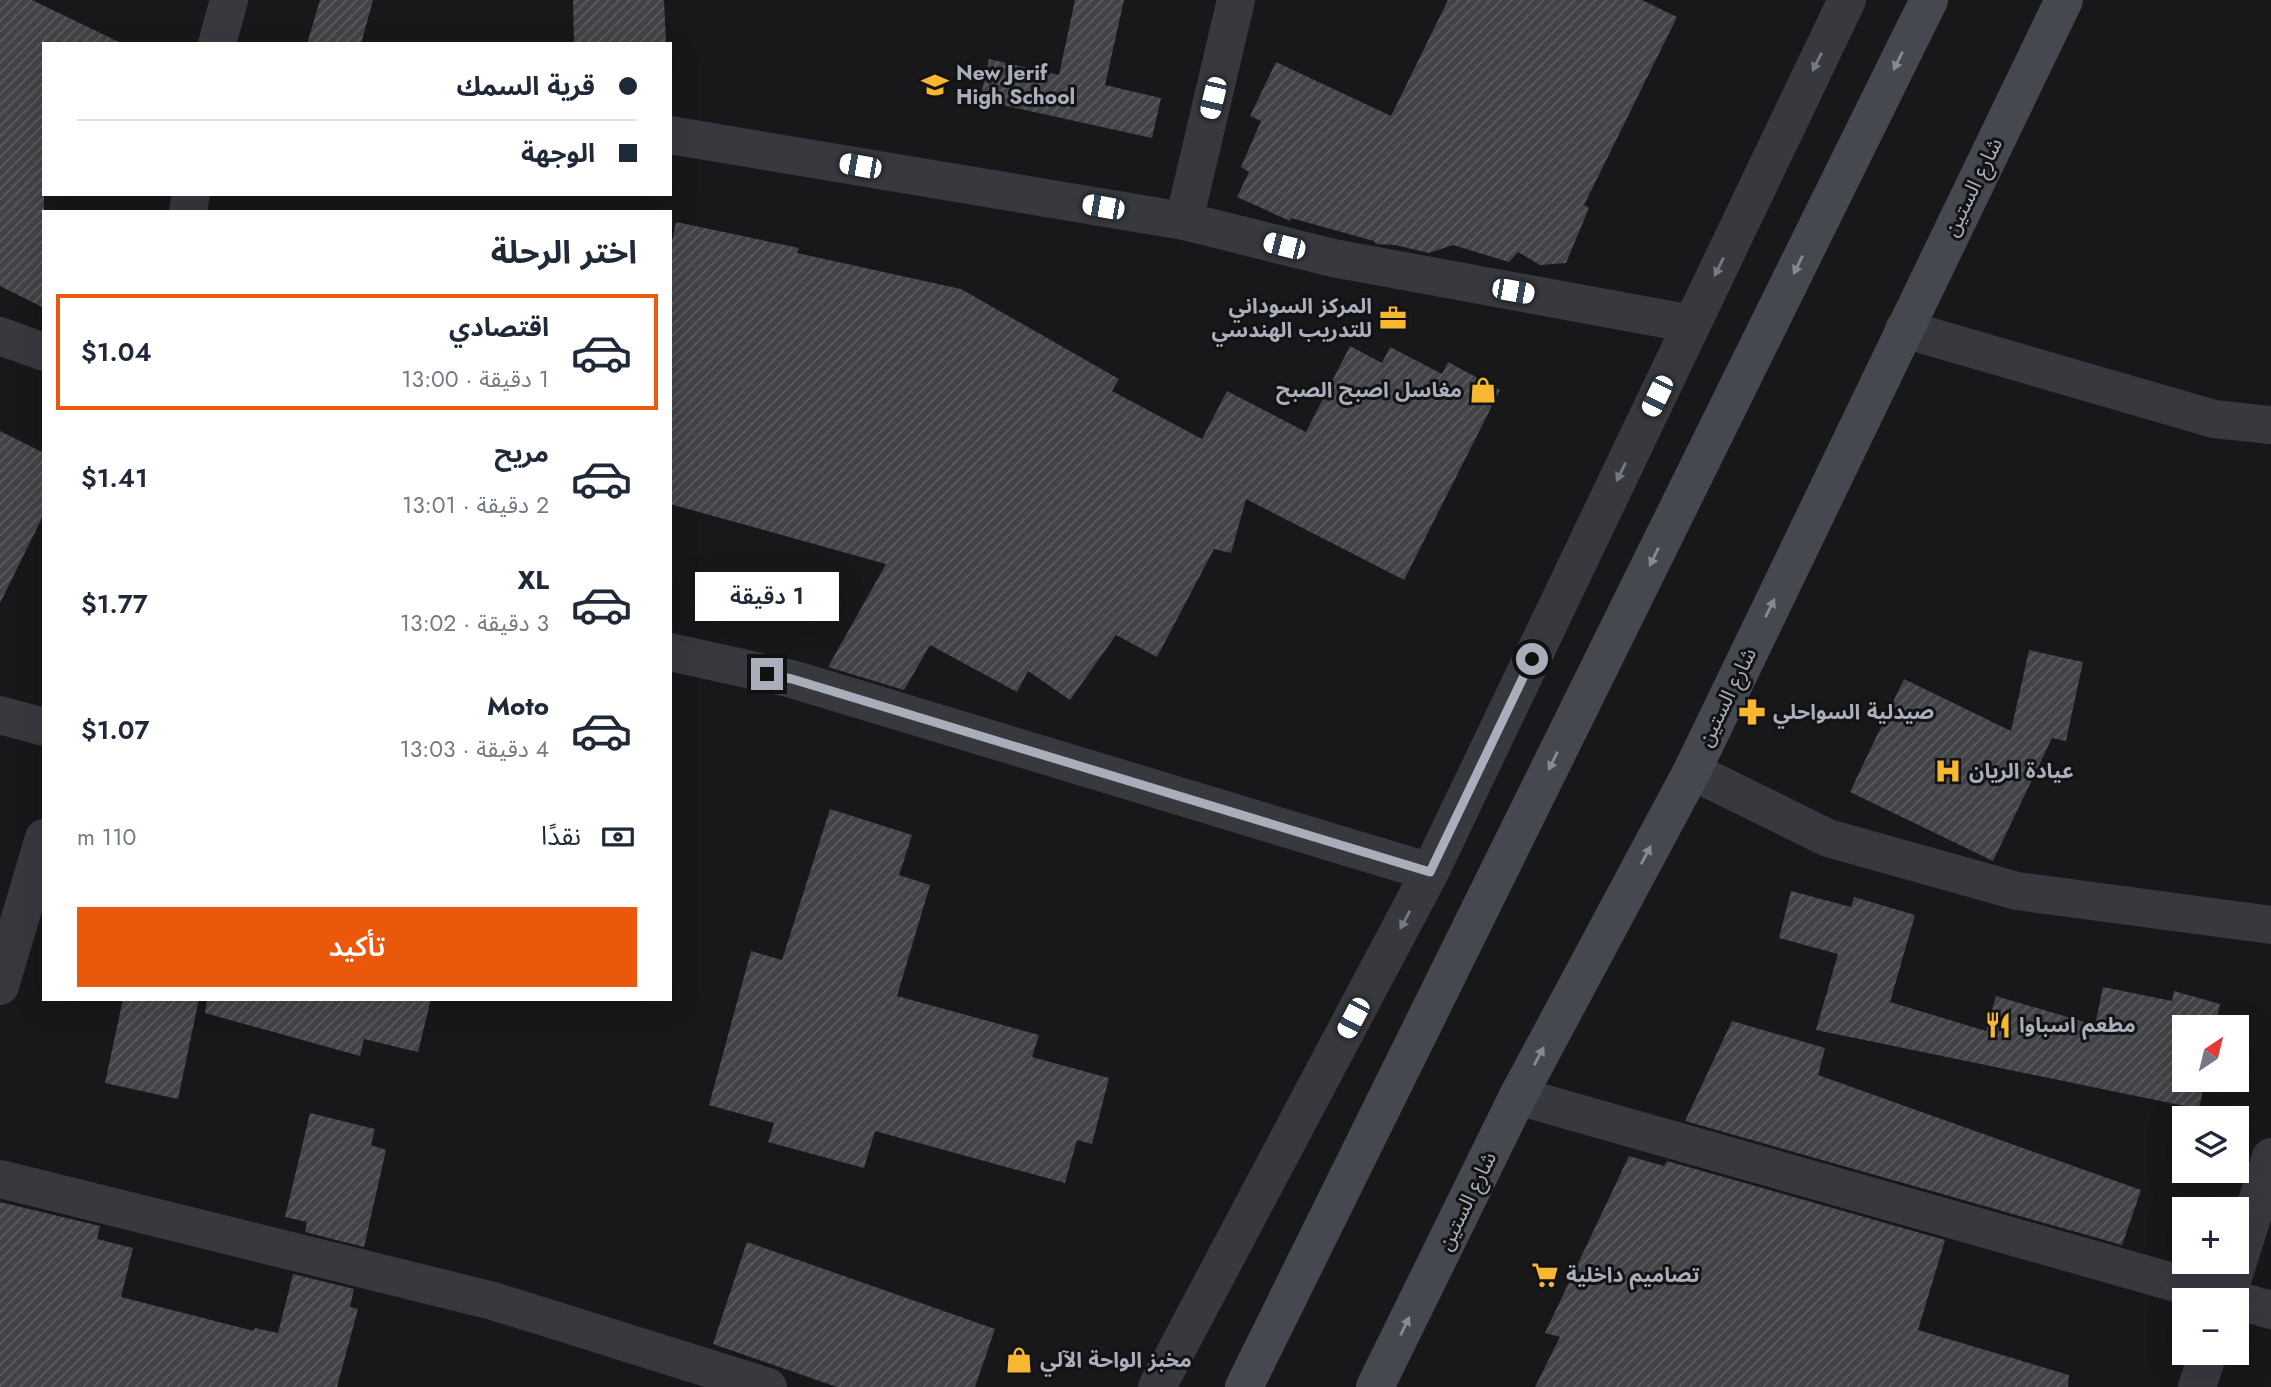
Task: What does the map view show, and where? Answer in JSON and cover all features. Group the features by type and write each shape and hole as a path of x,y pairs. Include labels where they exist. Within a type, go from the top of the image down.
{"main road":[{"path":"1244,1387 1929,0"},
{"name":"شارع الستين","path":"1376,1387 1518,1096 1692,771 2064,0"}],"street":[{"path":"218,42 229,0"},
{"path":"1184,221 1236,0"},
{"path":"1157,1387 1430,872 1847,0"},
{"path":"672,135 1184,221 1333,258 1692,324"},
{"path":"1905,329 2214,419 2271,425"},
{"path":"0,336 42,351"},
{"path":"672,652 792,679 1430,872"},
{"path":"0,715 42,726"},
{"path":"1692,771 1828,838 2017,891 2271,925"},
{"path":"0,986 42,845"},
{"path":"1518,1096 2192,1288"},
{"path":"2230,1288 2271,1157"},
{"path":"0,1180 493,1301 768,1387"},
{"path":"2249,1304 2271,1310"},
{"path":"2197,1387 2204,1365"}],"building":[{"path":"0,0 32,0 119,42 42,42 42,307 0,286"},
{"path":"320,0 373,0 362,42 308,42"},
{"path":"573,0 664,0 666,42 574,42"},
{"path":"1075,0 1124,0 1105,85 1161,98 1152,138 980,100 989,59 1059,75"},
{"path":"1448,0 1642,0 1677,17 1584,205 1589,208 1566,263 1540,265 1518,252 1509,262 1453,245 1429,253 1395,245 1376,244 1374,241 1291,218 1290,221 1237,197 1249,172 1241,167 1261,121 1250,116 1276,62 1391,116"},
{"path":"676,222 799,248 797,253 961,289 1119,379 1112,391 1202,439 1227,391 1306,432 1350,346 1382,363 1390,347 1442,374 1448,362 1500,390 1404,580 1246,499 1231,553 1214,549 1157,657 1116,635 1070,700 1028,671 1017,692 930,645 904,690 828,667 886,564 672,505 672,241"},
{"path":"0,431 42,452 42,518 0,603"},
{"name":"عيادة الريان","path":"2029,650 2083,662 2066,741 2052,738 1993,861 1850,792 1904,679 2011,731"},
{"path":"830,809 912,835 899,875 930,885 897,996 1039,1035 1032,1057 1109,1078 1092,1144 1077,1140 1065,1183 875,1131 864,1168 768,1142 774,1123 709,1105 751,951 782,960"},
{"path":"1791,891 1851,907 1854,897 1915,915 1890,1002 1986,1031 1996,996 2095,1025 2103,987 2172,1001 2174,991 2220,1004 2218,1015 2172,1015 2172,1092 2203,1092 2200,1106 2184,1106 1816,1030 1838,954 1779,938"},
{"path":"123,1001 199,1001 178,1099 105,1083"},
{"path":"207,1001 431,1001 418,1052 364,1039 360,1056 205,1013"},
{"path":"1732,1021 1825,1048 1818,1075 2141,1190 2122,1245 1685,1121"},
{"path":"310,1113 375,1129 371,1145 386,1150 364,1247 305,1232 307,1222 285,1217"},
{"path":"1629,1156 1664,1166 1667,1161 1945,1240 1918,1330 2069,1375 2068,1387 1535,1387 1560,1337 1545,1333"},
{"path":"0,1202 100,1226 97,1239 133,1248 121,1297 254,1331 255,1328 278,1333 293,1274 354,1289 350,1307 358,1309 337,1387 0,1387"},
{"path":"747,1242 995,1329 975,1387 837,1387 713,1344"}],"place":[{"name":"New Jerif High School","path":"935,85"},
{"name":"المركز السوداني للتدريب الهندسي","path":"1393,318"},
{"name":"مغاسل اصبح الصبح","path":"1483,390"},
{"name":"صيدلية السواحلي","path":"1752,712"},
{"name":"عيادة الريان","path":"1948,771"},
{"name":"مطعم اسباوا","path":"1998,1025"},
{"name":"تصاميم داخلية","path":"1545,1275"},
{"name":"مخبز الواحة الآلي","path":"1019,1360"}],"route":[{"path":"767,674 792,679 1430,872 1532,659"}]}
